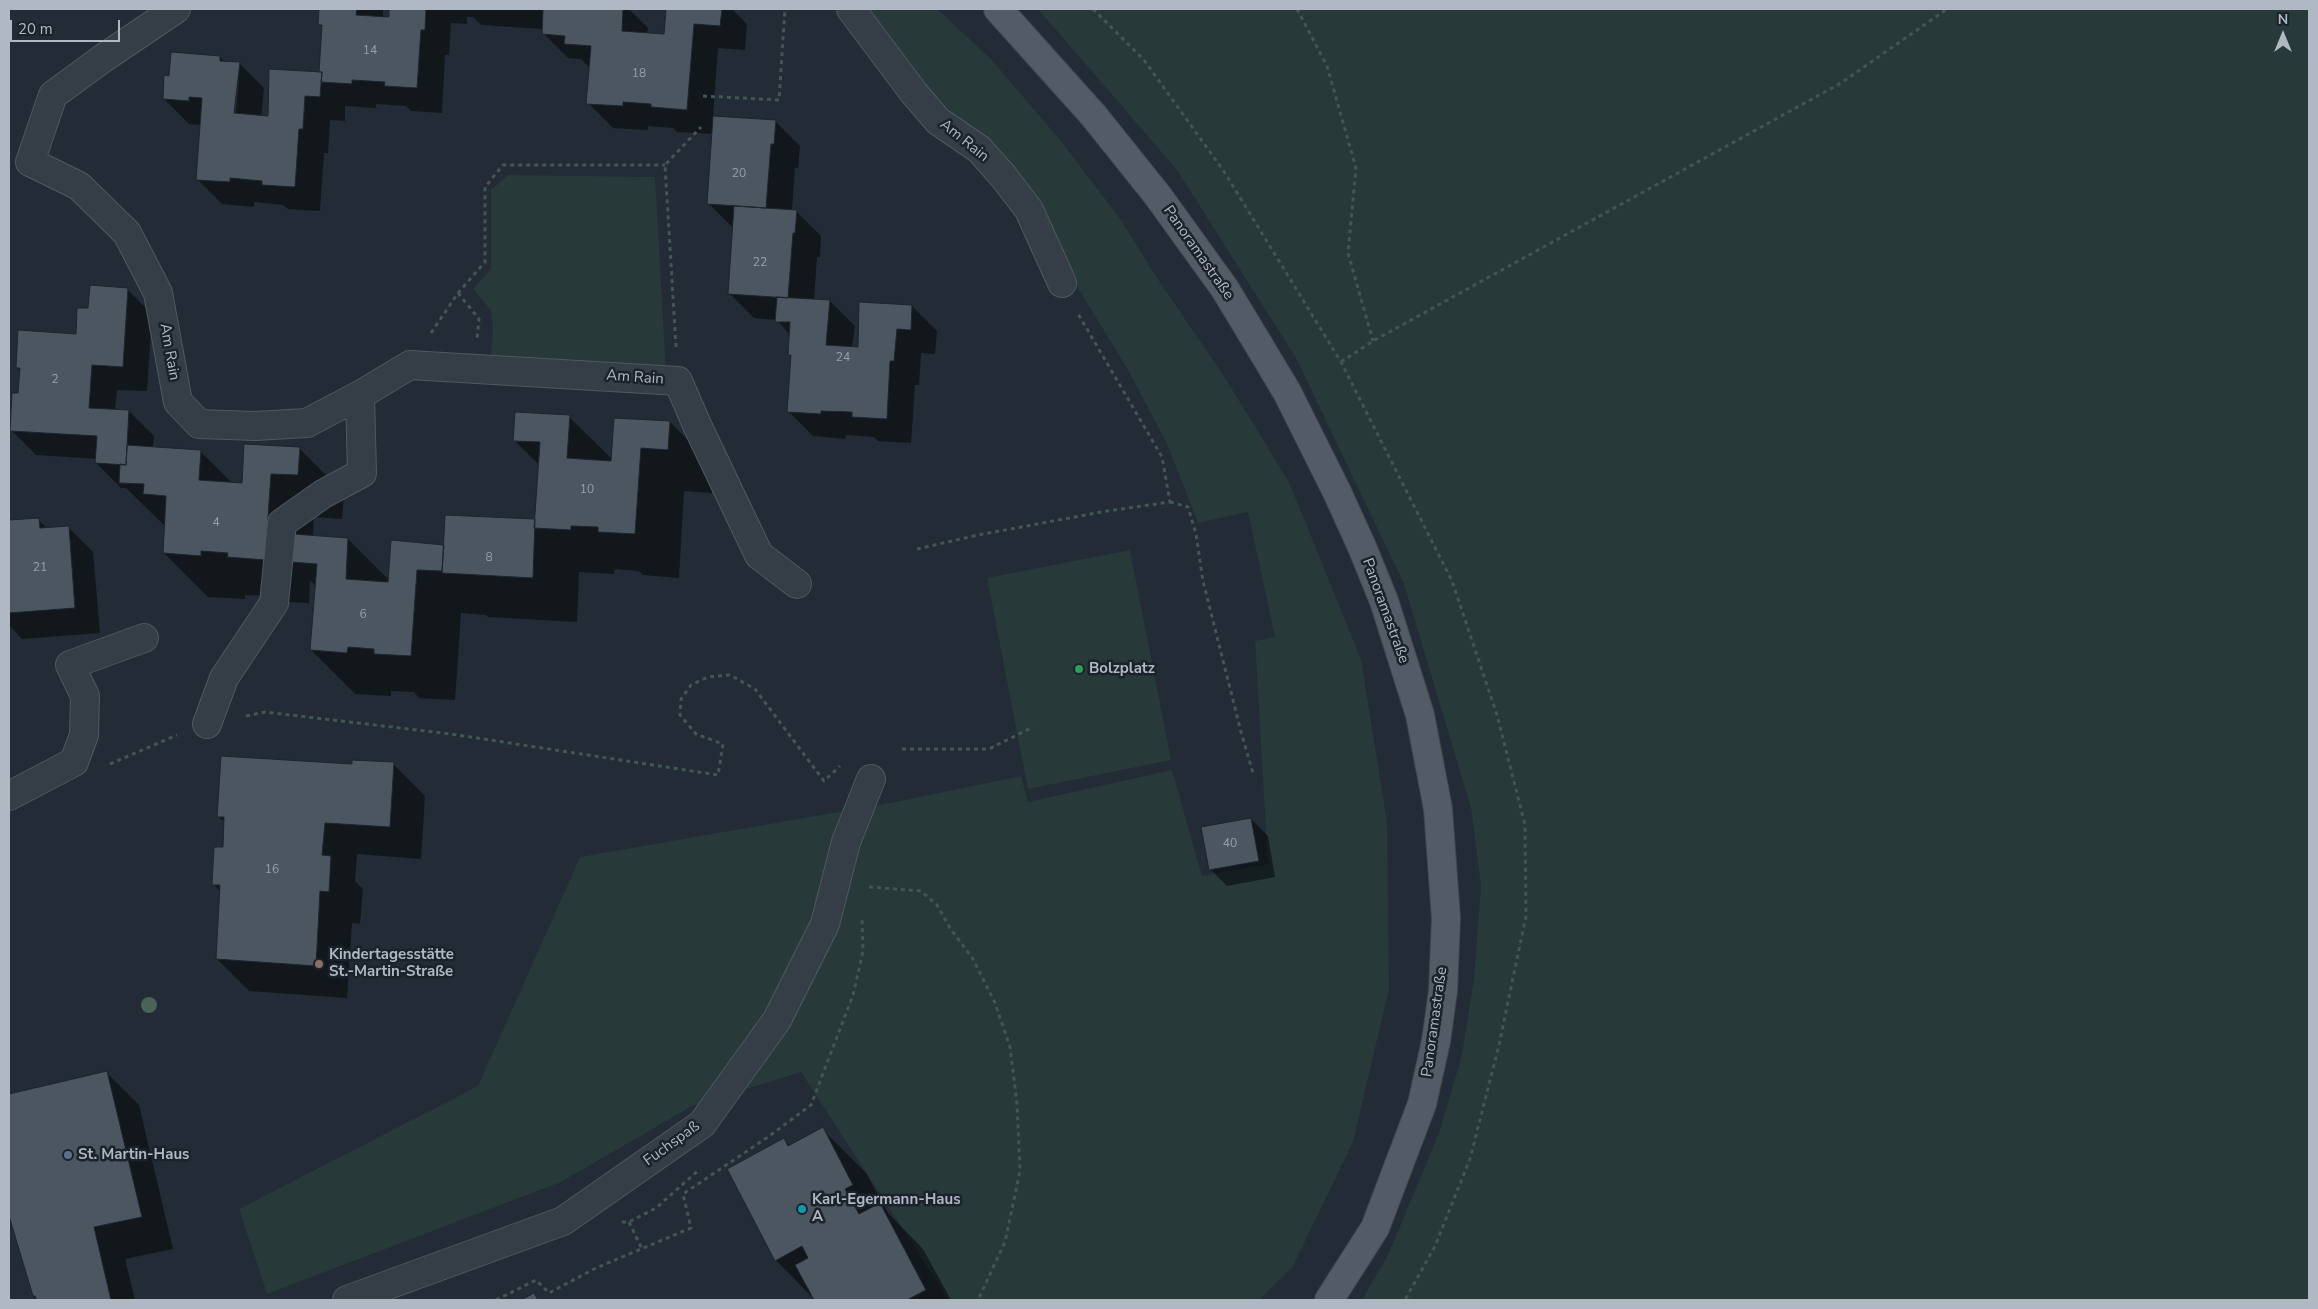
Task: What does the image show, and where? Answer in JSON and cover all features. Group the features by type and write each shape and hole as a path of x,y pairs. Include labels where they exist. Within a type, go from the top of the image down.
{"main road":[{"name":"Panoramastraße","path":"998,9 1094,116 1158,196 1225,289 1262,350 1287,392 1362,547 1384,601 1420,715 1438,809 1446,909 1443,991 1436,1041 1422,1104 1375,1228 1329,1300"}],"street":[{"name":"Am Rain","path":"176,9 53,95 20,163 79,186 127,233 158,293 178,402 199,424 255,426 307,423 360,395 410,365 475,367 678,381 697,425 760,555 797,584"},
{"name":"Am Rain","path":"850,9 938,121 979,149 1008,182 1029,210 1062,283"},
{"path":"207,724 224,678 274,603 282,522 323,494 362,473 360,395"},
{"path":"9,796 74,762 84,735 85,696 70,665 144,638"},
{"name":"Fuchspaß","path":"347,1300 564,1221 702,1124 781,1012 825,924 846,842 871,779"}],"path":[{"path":"703,96 779,100 785,9"},
{"path":"1297,9 1327,66 1356,168 1348,253 1374,342"},
{"path":"1340,362 1842,83 1947,9"},
{"path":"410,365 458,293 485,262 485,187 503,165 665,165 701,127"},
{"path":"665,165 678,381"},
{"path":"1062,283 1089,334 1162,457 1170,502"},
{"path":"458,293 479,319 475,367"},
{"path":"917,549 978,535 1170,502 1188,507 1196,534 1203,581 1253,773"},
{"path":"74,762 110,764 165,739 207,724 265,712 523,744 718,774 723,744 696,734 680,715 681,699 691,685 708,677 730,675 755,690 824,781 843,763"},
{"path":"902,749 989,749 1033,727"},
{"path":"846,842 870,889 921,891 937,905 950,928 973,959 995,1003 1010,1047 1017,1104 1020,1172 1005,1242 978,1300"},
{"path":"496,1300 536,1280 549,1293 596,1268 690,1228 683,1194 768,1137 811,1105 853,995 863,951 862,914"},
{"path":"620,1222 629,1222 656,1208"},
{"path":"629,1222 642,1248"}],"shaded area":[{"path":"864,9 937,9 990,58 1061,141 1121,220 1155,275 1224,376 1289,482 1361,659 1387,822 1389,989 1353,1142 1292,1268 1259,1300 947,1300 801,1072 692,1106 561,1182 267,1294 239,1209 478,1086 580,857 890,803 1021,776 1028,802 1172,770 1202,876 1268,864 1255,641 1275,637 1248,512 1198,523 1167,444 1128,370 1050,242 972,129 926,90"},
{"path":"1038,9 2309,9 2309,1300 1362,1300 1389,1253 1439,1133 1462,1055 1474,978 1481,886 1471,808 1404,584 1296,358 1177,170"},
{"path":"508,175 655,177 666,371 491,357 493,328 491,310 473,289 491,269 491,190"},
{"name":"Bolzplatz","path":"1130,550 1171,760 1028,789 987,578"}],"building":[{"path":"319,9 357,9 356,15 389,17 389,9 426,9 425,30 421,30 417,88 384,86 385,82 352,80 352,84 321,82 322,72 319,72 322,25 318,25"},
{"path":"543,9 623,9 622,31 664,34 666,9 722,9 720,26 694,24 687,110 623,102 623,106 586,104 591,46 564,44 565,36 542,34"},
{"path":"171,52 220,56 220,61 240,62 234,113 268,116 269,69 322,72 320,97 305,96 303,129 299,129 295,187 262,185 262,181 230,178 230,182 196,180 202,98 189,97 189,101 163,99 164,75 169,76"},
{"path":"713,116 776,120 774,144 771,144 766,208 707,204"},
{"path":"734,206 797,210 795,233 793,233 788,298 728,294"},
{"path":"90,285 128,288 123,367 92,365 89,408 129,410 126,465 95,463 97,436 10,431 12,393 18,393 20,368 16,368 18,330 76,334 77,308 88,308"},
{"path":"777,297 830,300 826,345 858,347 859,302 912,305 911,330 897,329 894,361 890,361 887,419 852,417 852,412 821,411 821,414 787,412 791,355 788,355 790,322 775,322"},
{"path":"515,412 570,415 567,458 611,461 614,418 670,421 668,450 641,448 635,534 598,532 598,527 571,526 571,530 534,528 540,442 513,441"},
{"path":"244,444 300,447 298,475 271,474 265,560 227,557 228,553 201,551 201,556 163,553 166,496 143,494 144,484 119,483 120,464 126,465 127,445 201,450 199,480 242,483"},
{"path":"445,515 535,519 533,578 442,573"},
{"path":"39,518 40,528 69,526 75,608 9,613 9,520"},
{"path":"293,534 348,538 346,579 388,582 391,540 444,545 442,571 417,570 411,656 374,654 374,649 348,647 347,653 310,650 317,564 291,562"},
{"path":"221,756 352,764 352,760 394,762 390,827 325,823 322,855 331,856 329,892 320,891 316,966 216,959 220,885 212,885 214,847 223,847 224,817 217,817"},
{"path":"1251,818 1259,861 1209,870 1201,827"},
{"name":"St. Martin-Haus","path":"107,1071 142,1217 94,1227 111,1300 37,1300 33,1296 9,1216 9,1094"},
{"name":"Karl-Egermann-Haus A","path":"823,1127 853,1185 845,1189 859,1214 880,1203 926,1290 907,1300 814,1300 795,1265 808,1258 802,1246 775,1261 727,1169 784,1138 788,1146"},
{"path":"534,1293 538,1300 521,1300"}],"place":[{"name":"Bolzplatz","path":"1079,669"},
{"name":"Kindertagesstätte St.-Martin-Straße","path":"319,964"},
{"name":"St. Martin-Haus","path":"68,1155"},
{"name":"Karl-Egermann-Haus A","path":"802,1209"}]}
